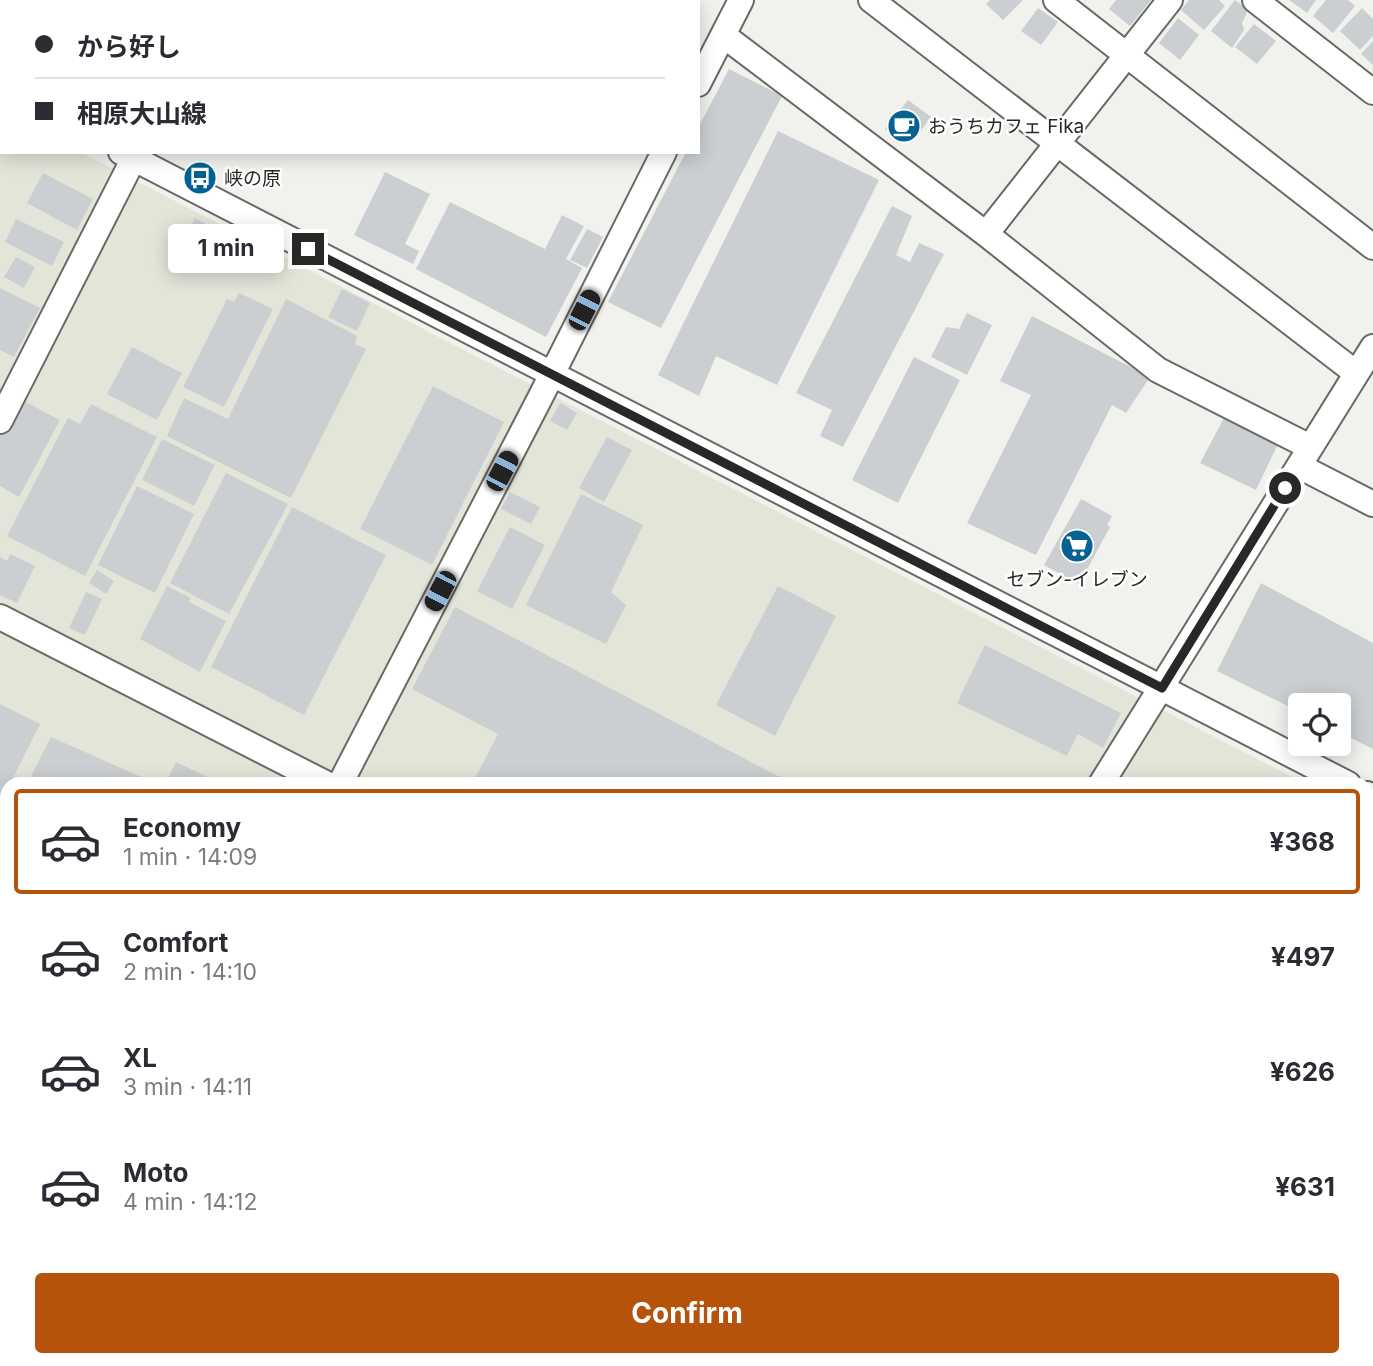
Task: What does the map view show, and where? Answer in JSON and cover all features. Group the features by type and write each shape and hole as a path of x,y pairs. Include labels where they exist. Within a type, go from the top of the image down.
{"street":[{"path":"700,80 741,0"},
{"path":"871,0 1356,373"},
{"path":"1056,0 1373,247"},
{"path":"986,234 1170,0"},
{"path":"1255,0 1373,92"},
{"path":"723,35 986,234 1158,370 1304,456 1373,504"},
{"path":"0,421 130,154 551,375 1334,777"},
{"path":"344,777 663,154"},
{"path":"1105,777 1373,347"},
{"path":"0,617 313,777"}],"shaded area":[{"path":"0,154 84,154 1292,777 0,777"}],"building":[{"path":"990,0 1023,0 1003,20 986,4"},
{"path":"1116,0 1151,0 1130,26 1109,9"},
{"path":"1189,0 1219,0 1225,6 1204,30 1181,10"},
{"path":"1235,0 1248,10 1242,23 1244,30 1232,48 1211,31"},
{"path":"1289,0 1316,0 1307,13"},
{"path":"1326,0 1348,0 1355,6 1333,33 1313,16"},
{"path":"1038,8 1058,22 1041,45 1021,31"},
{"path":"1362,8 1373,19 1373,36 1360,50 1340,31"},
{"path":"1178,18 1199,35 1180,60 1159,43"},
{"path":"1254,24 1276,41 1257,64 1235,47"},
{"path":"1373,41 1373,65 1361,54"},
{"path":"729,69 782,96 661,328 608,302 685,154 700,154 700,124"},
{"path":"908,100 931,117 913,141 903,135 899,140 885,129"},
{"path":"778,131 879,180 777,385 716,356 699,396 658,375"},
{"path":"385,172 430,194 405,244 419,251 413,264 354,235"},
{"path":"43,173 93,199 77,230 27,203"},
{"path":"450,202 545,249 562,215 584,226 566,259 582,268 546,337 416,269"},
{"path":"892,206 912,216 896,255 910,262 919,243 944,254 843,447 820,436 832,410 796,393"},
{"path":"195,218 228,236 207,273 175,255"},
{"path":"16,219 64,242 52,266 5,242"},
{"path":"587,229 603,237 587,268 570,260"},
{"path":"16,257 35,267 24,288 4,277"},
{"path":"0,288 40,308 14,357 0,350"},
{"path":"342,289 370,303 357,331 328,317"},
{"path":"239,293 273,309 224,407 183,387 227,299 234,302"},
{"path":"286,299 357,336 355,344 366,349 291,498 167,436 184,398 228,419"},
{"path":"967,313 992,325 967,375 931,357 946,327 959,329"},
{"path":"1032,316 1150,377 1126,413 1112,405 1036,555 967,523 1031,395 1000,381"},
{"path":"132,347 182,373 157,420 107,394"},
{"path":"914,357 960,380 898,503 852,480"},
{"path":"433,386 504,422 432,565 360,529"},
{"path":"18,398 60,420 19,497 0,486 0,431"},
{"path":"560,403 577,413 567,430 550,421"},
{"path":"91,404 157,437 85,576 7,536 68,418 80,424"},
{"path":"1224,418 1278,444 1256,490 1200,463"},
{"path":"607,437 632,450 604,502 579,488"},
{"path":"162,439 215,465 194,506 142,480"},
{"path":"226,473 288,504 229,614 170,583"},
{"path":"137,486 194,514 155,593 98,565"},
{"path":"510,492 540,507 531,524 501,509"},
{"path":"581,494 643,525 611,592 626,605 606,644 526,605"},
{"name":"セブン-イレブン","path":"1081,499 1112,516 1107,525 1110,527 1079,584 1044,565"},
{"path":"292,507 386,555 304,715 211,667"},
{"path":"510,527 545,545 512,609 477,591"},
{"path":"10,554 35,566 17,603 0,595 0,557 7,561"},
{"path":"97,570 114,581 106,594 89,583"},
{"path":"1261,583 1373,643 1373,749 1351,738 1351,693 1288,693 1288,706 1217,671"},
{"path":"167,586 191,598 189,602 226,621 200,672 140,639"},
{"path":"778,586 836,616 775,736 716,705"},
{"path":"86,592 102,599 85,635 69,628"},
{"path":"455,607 780,777 476,777 498,734 412,689"},
{"path":"985,645 1121,713 1103,748 1078,734 1067,756 957,703"},
{"path":"0,704 40,724 14,777 0,777"},
{"path":"51,737 141,777 31,777"},
{"path":"176,762 207,777 168,777"}],"place":[{"name":"おうちカフェ Fika","path":"904,126"},
{"name":"峡の原","path":"200,178"},
{"name":"セブン-イレブン","path":"1077,546"}],"route":[{"path":"308,249 1162,688 1285,488"}]}
